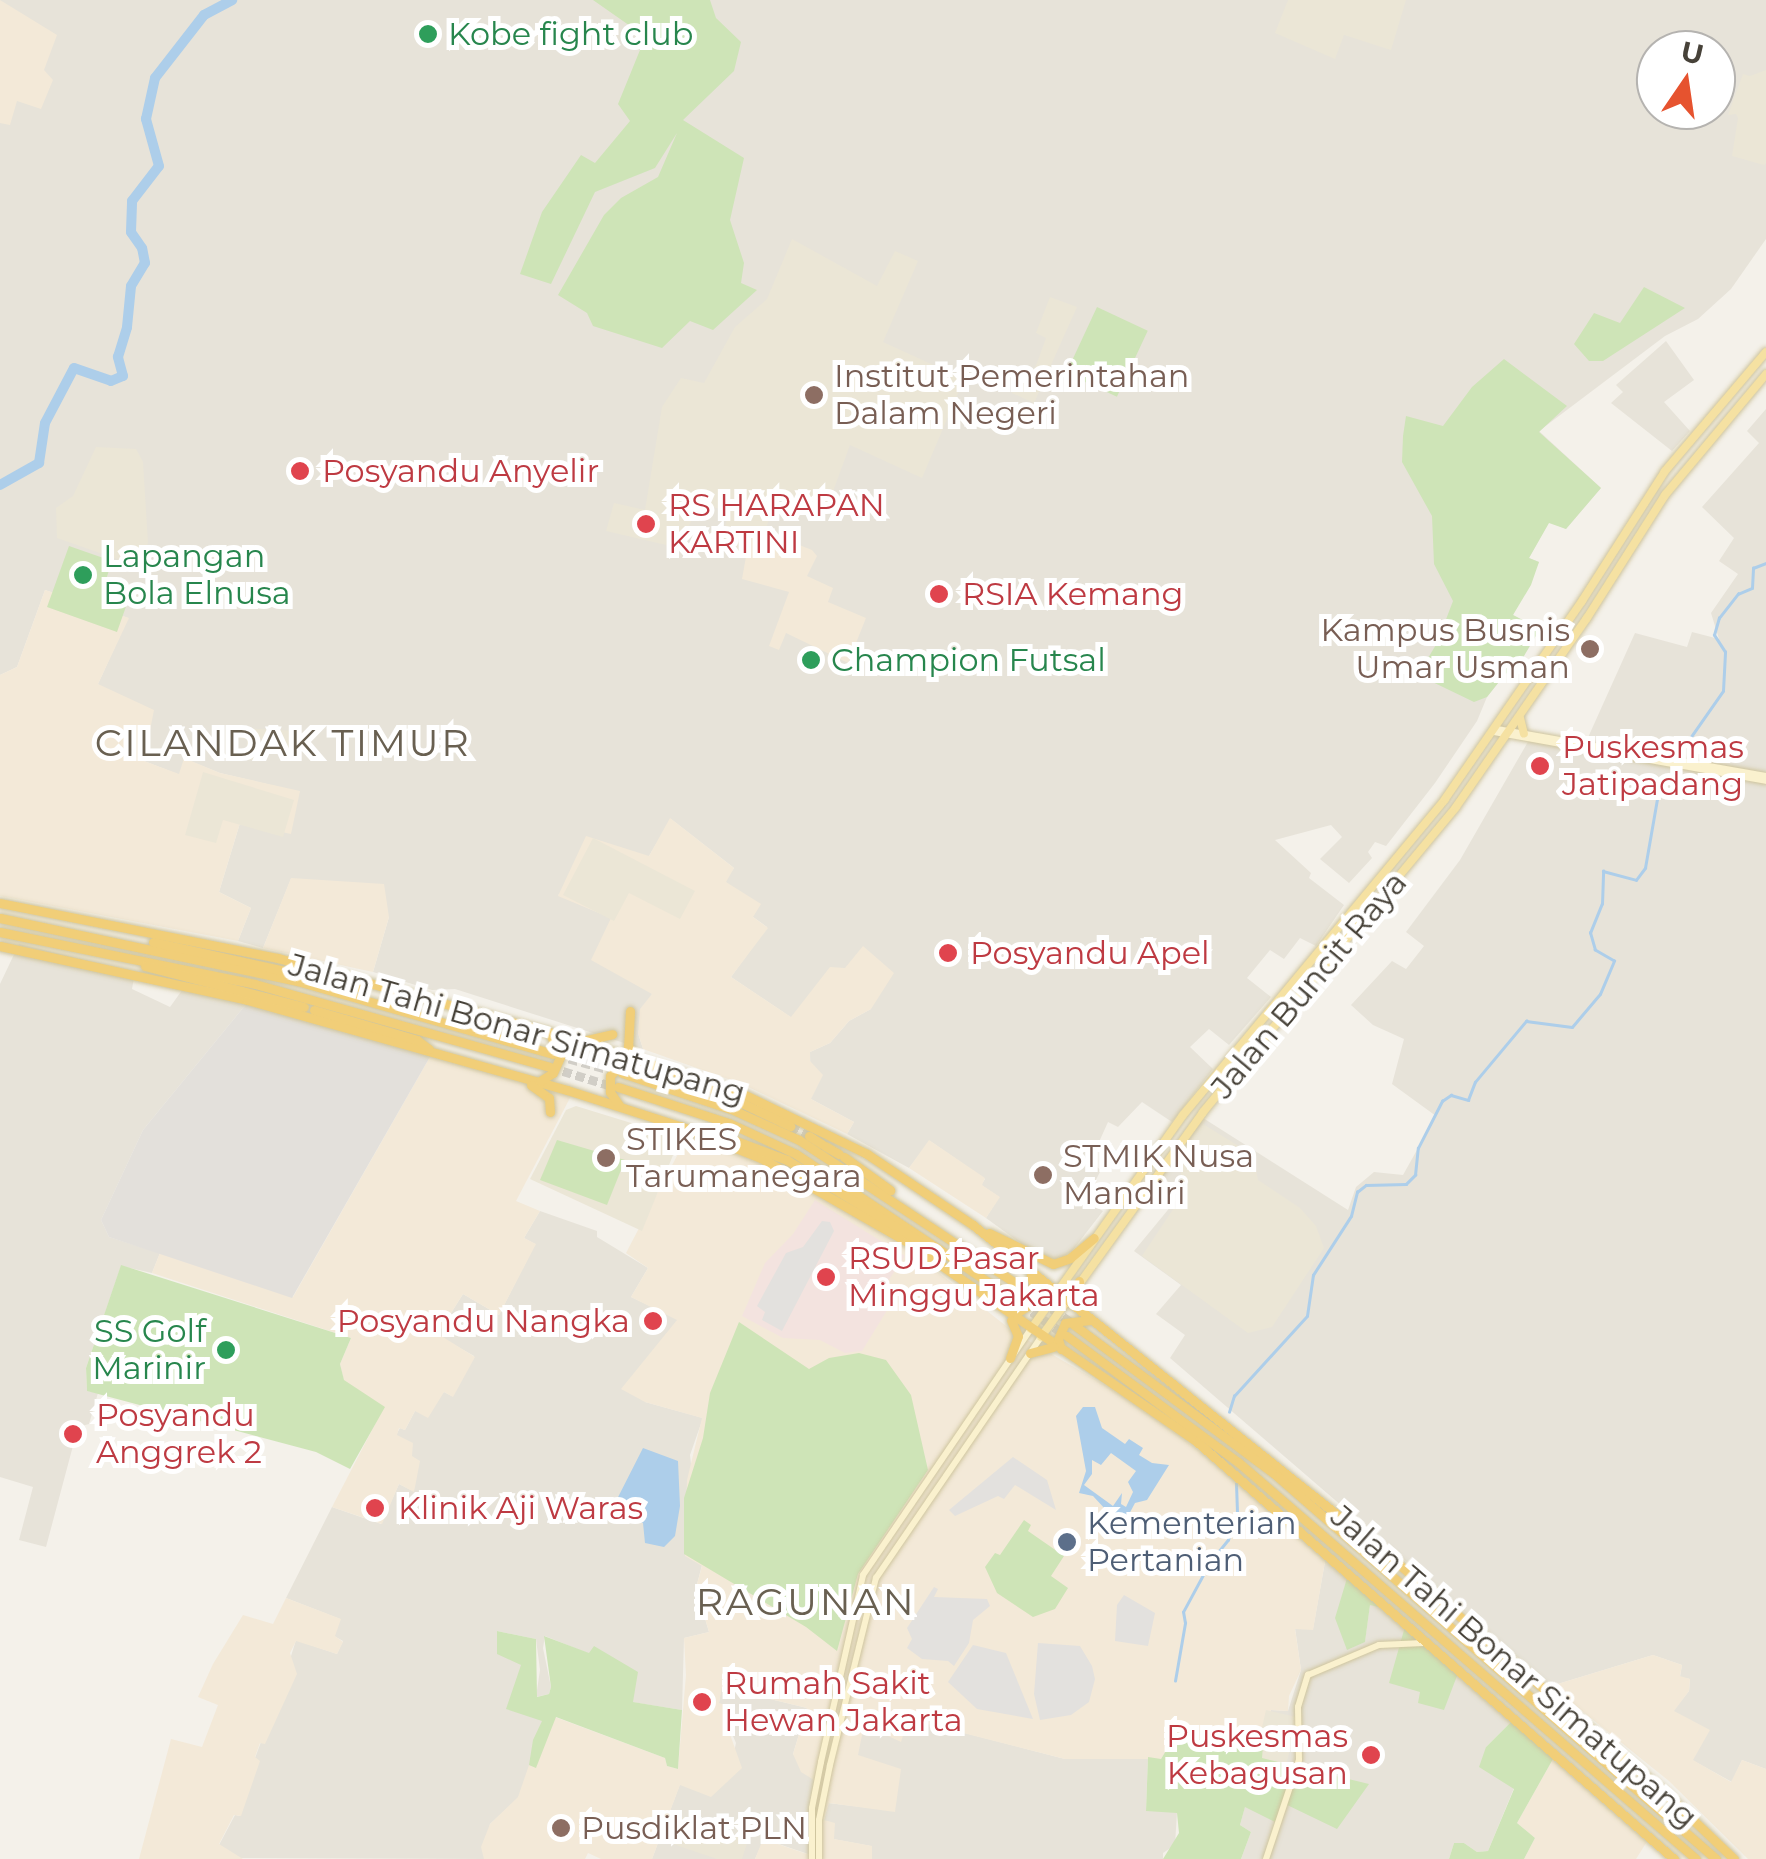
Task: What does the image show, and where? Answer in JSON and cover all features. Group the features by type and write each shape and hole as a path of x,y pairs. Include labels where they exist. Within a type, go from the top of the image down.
{"highway":[{"name":"Jalan Tahi Bonar Simatupang","path":"0,903 278,958 405,996 548,1032 739,1092 878,1161 973,1225 1438,1596 1734,1859"},
{"path":"0,918 297,981 553,1054"},
{"path":"0,932 254,984 550,1067"},
{"path":"76,933 195,948 405,996"},
{"path":"56,943 309,1008 416,1040 433,1052"},
{"name":"Jalan Tahi Bonar Simatupang","path":"0,946 178,982 433,1052 680,1126 762,1158 854,1210 1199,1444 1674,1859"},
{"path":"630,1011 628,1046 637,1060"},
{"path":"538,1082 553,1073 560,1057 548,1032"},
{"path":"575,1040 612,1034"},
{"path":"620,1107 610,1092 612,1072 624,1063 650,1064"},
{"path":"622,1074 731,1108 799,1140 1030,1293"},
{"path":"686,1075 790,1126"},
{"path":"515,1076 546,1093 550,1112"},
{"path":"618,1087 729,1124 799,1156 1021,1304"},
{"path":"680,1126 778,1156 996,1287"},
{"path":"809,1136 979,1258"},
{"path":"973,1225 1053,1264 1068,1260 1094,1238"},
{"path":"1004,1310 1018,1312 1031,1304 1035,1290 1030,1274"},
{"path":"1080,1281 1080,1311"},
{"path":"1004,1310 1018,1336 1010,1358"},
{"path":"1066,1354 1058,1338 1065,1323 1073,1319 1093,1320"},
{"path":"1074,1325 1247,1452 1618,1769 1716,1859"},
{"path":"1066,1336 1238,1462 1696,1859"},
{"path":"1030,1353 1056,1347"},
{"path":"1238,1462 1247,1452"}],"main road":[{"name":"Jalan Buncit Raya","path":"1031,1330 1183,1115 1441,804 1495,730 1658,480 1766,352"},
{"name":"Jalan Buncit Raya","path":"1041,1337 1203,1112 1440,828 1511,736 1521,714 1664,495 1766,374"},
{"path":"1511,736 1520,726 1521,714"},
{"path":"1495,730 1511,736 1766,779"},
{"path":"816,1859 812,1808 863,1575 1031,1330"},
{"path":"816,1859 818,1823 830,1764 876,1578 1041,1337"},
{"path":"1394,1612 1404,1628 1400,1643"},
{"path":"1266,1859 1300,1756 1298,1707 1308,1675 1357,1652 1400,1643 1428,1643"}],"shaded area":[{"path":"0,0 1766,0 1766,239 1731,289 1698,319 1665,336 1539,431 1601,488 1566,529 1549,522 1529,558 1539,562 1513,615 1540,629 1512,676 1506,673 1487,697 1477,721 1435,783 1386,846 1375,842 1368,852 1372,858 1349,883 1320,859 1342,837 1331,825 1275,840 1311,873 1309,878 1344,905 1316,946 1300,938 1284,959 1270,950 1247,978 1271,997 1229,1045 1209,1029 1190,1047 1213,1069 1172,1122 1142,1102 1118,1127 1108,1122 1090,1162 1101,1170 1085,1201 1103,1211 1072,1251 1051,1265 986,1218 999,1197 981,1185 985,1179 930,1141 909,1168 847,1134 854,1122 811,1099 810,1052 830,1043 849,1021 871,1009 845,968 830,968 792,1018 731,977 767,927 753,917 725,881 734,868 671,819 649,856 558,895 611,918 652,994 638,1033 643,1049 455,989 432,990 373,972 389,917 291,879 263,948 238,941 251,908 219,892 240,823 300,792 220,773 185,759 180,775 144,761 98,684 128,618 45,590 17,667 0,675"},
{"path":"0,0 57,35 44,70 53,80 41,109 17,101 10,125 0,123"},
{"path":"1288,0 1406,0 1391,50 1344,35 1335,59 1275,33"},
{"path":"1766,70 1764,165 1732,156 1738,118 1736,93 1743,74 1750,76"},
{"name":"Institut Pemerintahan Dalam Negeri","path":"792,239 877,286 895,251 918,261 883,342 964,379 922,478 850,445 824,516 776,499 764,534 750,535 745,553 720,546 729,511 699,504 679,548 606,531 614,503 645,510 662,407 681,378 704,383 735,327 767,299"},
{"path":"1050,297 1077,307 1034,403 1012,393 1023,375 1030,377 1037,363 1046,338 1036,333"},
{"path":"1666,341 1694,380 1664,402 1690,431 1672,451 1611,403 1623,392 1616,385"},
{"path":"1766,409 1766,1769 1742,1760 1732,1782 1692,1760 1673,1711 1689,1691 1690,1679 1680,1677 1682,1665 1653,1655 1551,1686 1170,1358 1185,1335 1156,1314 1181,1285 1134,1251 1181,1194 1159,1173 1203,1118 1348,1210 1356,1187 1374,1172 1403,1175 1436,1116 1392,1084 1404,1039 1373,1025 1351,1005 1392,961 1406,969 1424,946 1406,932 1460,860 1533,733 1586,742 1635,633 1687,647 1692,632 1719,639 1711,613 1738,574 1719,561 1734,538 1702,507 1759,443 1747,431"},
{"path":"96,447 136,449 143,462 148,543 137,566 57,538 56,508 73,496"},
{"path":"750,534 784,539 812,550 817,556 807,576 833,588 828,602 866,618 848,663 786,633 779,650 769,646 789,592 742,579"},
{"path":"45,590 129,618 98,684 154,710 144,761 179,774 184,758 220,773 300,791 291,834 240,823 219,892 251,908 238,941 0,896 0,675 17,667"},
{"path":"236,728 299,731 299,749 272,748 272,740 259,739 257,760 246,760 247,739 236,738"},
{"path":"203,772 294,800 283,837 223,820 216,843 185,835"},
{"path":"670,818 734,868 726,882 761,904 753,917 768,928 731,977 791,1017 830,967 845,968 863,946 894,973 871,1009 849,1021 830,1043 810,1052 810,1061 823,1075 811,1099 854,1122 847,1134 742,1084 643,1049 638,1033 640,1009 652,994 591,960 611,918 558,896 586,836 649,856"},
{"path":"593,838 695,891 680,919 629,893 614,921 563,895"},
{"path":"291,878 384,884 389,917 373,972 263,948"},
{"path":"19,944 135,972 132,989 170,1007 188,982 247,1003 143,1130 101,1220 109,1237 160,1253 152,1273 121,1266 86,1368 87,1391 98,1393 89,1424 78,1427 46,1547 19,1540 33,1487 0,1477 0,984"},
{"path":"247,1003 431,1055 292,1298 109,1237 101,1220 143,1130"},
{"path":"431,1055 571,1096 516,1201 540,1211 524,1238 536,1244 499,1315 463,1294 438,1334 475,1357 453,1397 444,1392 428,1418 415,1411 405,1430 399,1428 397,1435 413,1443 412,1456 420,1461 414,1492 399,1484 382,1524 332,1507 384,1407 344,1381 340,1364 351,1338 152,1273 160,1253 293,1297"},
{"name":"STIKES Tarumanegara","path":"576,1106 680,1138 642,1231 530,1179 566,1110"},
{"path":"1203,1124 1253,1155 1258,1180 1300,1208 1316,1226 1324,1248 1272,1327 1248,1333 1142,1256 1184,1193 1178,1155"},
{"path":"690,1131 737,1145 911,1251 1015,1333 1134,1402 1238,1480 1326,1556 1313,1630 1295,1629 1301,1670 1289,1696 1288,1711 1271,1710 1263,1746 1174,1737 1161,1759 1065,1759 908,1719 901,1742 864,1725 858,1755 901,1769 895,1812 829,1803 824,1820 835,1823 834,1839 872,1846 872,1859 755,1859 763,1839 810,1855 814,1780 801,1772 793,1754 807,1708 722,1687 719,1703 731,1707 727,1726 742,1768 711,1797 680,1785 652,1859 601,1859 588,1853 585,1859 484,1859 481,1847 490,1824 518,1797 529,1765 536,1767 555,1717 665,1758 667,1766 678,1769 686,1675 684,1638 709,1632 696,1588 702,1566 685,1556 687,1480 702,1418 645,1402 621,1389 677,1320 631,1297 648,1268 626,1253"},
{"path":"929,1140 985,1178 982,1185 1000,1197 986,1218 909,1168"},
{"name":"RSUD Pasar Minggu Jakarta","path":"815,1200 905,1256 886,1284 894,1299 862,1351 845,1353 820,1340 783,1338 742,1316 765,1263 793,1234"},
{"path":"540,1211 597,1231 597,1237 648,1268 631,1297 678,1319 645,1402 703,1418 690,1455 702,1565 696,1588 709,1632 684,1638 682,1710 632,1702 594,1647 590,1654 545,1636 543,1648 551,1687 549,1694 536,1697 540,1670 536,1639 497,1631 521,1665 543,1721 518,1798 490,1824 484,1859 239,1858 219,1845 235,1815 240,1816 255,1758 261,1742 264,1743 296,1640 337,1654 343,1641 334,1636 340,1619 286,1598 332,1507 381,1524 399,1484 413,1491 412,1456 396,1435 400,1428 405,1430 415,1411 444,1392 452,1396 474,1356 437,1335 463,1294 499,1315 535,1244 524,1238"},
{"path":"822,1221 830,1222 834,1231 782,1331 762,1320 765,1312 757,1306 786,1253 803,1247"},
{"path":"1013,1457 1047,1480 1056,1510 1015,1485 1004,1499 998,1496 955,1516 949,1510"},
{"path":"1326,1556 1348,1575 1365,1641 1370,1604 1391,1610 1513,1720 1486,1747 1514,1788 1488,1851 1477,1852 1464,1843 1454,1843 1449,1859 1241,1859 1251,1832 1240,1825 1271,1710 1288,1711 1301,1670 1295,1628 1313,1629"},
{"path":"934,1587 938,1589 934,1597 987,1599 990,1606 973,1620 969,1643 954,1666 948,1661 922,1659 907,1648 912,1639 907,1628"},
{"path":"1124,1595 1155,1613 1148,1646 1115,1641 1117,1605"},
{"path":"286,1598 341,1619 335,1636 343,1642 337,1654 296,1641 290,1653 297,1674 265,1744 260,1743 255,1757 260,1761 241,1816 234,1815 219,1844 243,1859 139,1859 171,1739 202,1747 218,1705 198,1697 213,1664 243,1615 273,1624"},
{"path":"1038,1643 1080,1646 1092,1666 1095,1679 1089,1702 1071,1715 1040,1720 1034,1694"},
{"path":"973,1645 1006,1653 1033,1719 977,1709 948,1682"},
{"path":"1653,1655 1682,1665 1680,1676 1690,1679 1689,1691 1674,1711 1710,1730 1693,1760 1731,1782 1742,1760 1766,1769 1766,1859 1748,1859 1669,1781 1551,1686"},
{"path":"721,1687 807,1708 793,1754 814,1780 811,1855 764,1839 755,1859 652,1859 680,1784 734,1752 736,1743 719,1703"},
{"path":"1266,1710 1297,1717 1286,1766 1255,1759"},
{"path":"907,1718 1065,1759 1148,1757 1146,1810 1177,1812 1175,1845 1163,1853 1163,1859 872,1859 871,1846 833,1839 824,1821 828,1803 895,1811 857,1755 864,1725"},
{"path":"1553,1759 1648,1840 1636,1859 1524,1859 1535,1838 1517,1823"},
{"path":"673,1814 748,1840 742,1859 717,1859 664,1841"}],"green space":[{"path":"593,0 710,0 716,18 741,42 734,71 683,120 744,158 730,220 744,263 741,283 757,290 713,330 690,321 662,348 593,326 587,313 558,295 604,215 621,198 658,177 677,133 655,168 595,192 551,284 520,274 542,212 581,155 595,163 630,121 618,104 640,50 633,28"},
{"path":"1644,287 1685,308 1603,361 1589,361 1574,344 1594,313 1620,323"},
{"path":"1097,307 1148,331 1117,397 1066,373"},
{"path":"1504,359 1567,406 1539,432 1601,488 1566,529 1549,523 1529,558 1539,562 1513,615 1540,629 1512,676 1506,673 1487,697 1474,702 1418,675 1437,643 1453,601 1434,564 1432,516 1402,462 1403,436 1406,416 1443,426 1472,387"},
{"name":"Lapangan Bola Elnusa","path":"69,546 112,561 103,589 129,598 117,632 47,607"},
{"path":"557,1140 625,1160 607,1205 540,1180"},
{"path":"121,1265 351,1338 340,1364 344,1380 385,1407 350,1469 316,1452 87,1391 86,1368"},
{"path":"739,1322 809,1369 829,1358 859,1353 886,1360 911,1395 928,1470 858,1574 837,1651 806,1627 684,1554 684,1498 703,1438 710,1393"},
{"path":"1024,1520 1031,1525 1028,1531 1064,1556 1051,1576 1068,1588 1055,1609 1033,1617 997,1593 985,1567 995,1553 1000,1555"},
{"path":"1348,1575 1391,1610 1370,1605 1365,1642 1347,1650 1335,1618"},
{"path":"1406,1623 1460,1668 1444,1710 1418,1703 1420,1692 1389,1683"},
{"path":"497,1631 536,1639 537,1697 549,1694 551,1687 544,1636 589,1653 594,1646 638,1672 633,1702 682,1710 678,1769 667,1766 665,1758 556,1717 536,1768 529,1765 533,1740 542,1721 506,1709 521,1665 497,1654"},
{"path":"1513,1720 1553,1759 1517,1823 1535,1838 1524,1859 1449,1859 1454,1843 1464,1843 1477,1852 1488,1851 1514,1789 1479,1767 1486,1747"},
{"path":"1174,1737 1263,1746 1262,1758 1369,1784 1337,1829 1283,1803 1275,1822 1245,1807 1240,1825 1251,1832 1241,1859 1163,1859 1179,1833 1177,1813 1146,1811 1148,1757 1161,1759"}],"water":[{"path":"1083,1407 1095,1407 1102,1428 1125,1444 1129,1439 1143,1448 1139,1455 1152,1463 1169,1465 1147,1500 1135,1503 1126,1520 1106,1510 1093,1496 1079,1493 1086,1471 1076,1416","holes":["1111,1453 1136,1471 1128,1482 1133,1492 1126,1507 1121,1504 1122,1493 1113,1506 1084,1485 1092,1474 1092,1460 1101,1465"]},
{"path":"643,1448 678,1461 680,1506 675,1536 664,1547 645,1543 643,1523 612,1509"}],"waterway":[{"path":"0,485 39,463 45,423 74,368 111,381 123,376 118,357 127,327 131,286 145,263 142,248 131,232 132,201 159,166 146,119 155,78 204,15 232,0"},
{"path":"1683,760 1681,751 1723,691 1725,652 1714,635 1719,618 1738,594 1752,588 1753,568 1766,563"},
{"path":"1229,1412 1234,1396 1307,1316 1313,1275 1351,1216 1357,1192 1366,1185 1406,1184 1415,1175 1418,1148 1442,1101 1451,1095 1468,1100 1475,1082 1526,1021 1572,1027 1600,994 1614,961 1595,950 1590,933 1602,904 1603,871 1636,880 1645,868 1657,799 1663,782 1679,767"},
{"path":"1175,1681 1185,1623 1183,1612 1210,1562 1228,1540 1237,1512 1236,1484"}],"tunnel":[{"path":"556,1055 618,1072"},
{"path":"550,1067 615,1087"},
{"path":"790,1126 809,1136"},
{"path":"1030,1293 1072,1323"},
{"path":"1021,1304 1064,1334"}],"place":[{"name":"Kobe fight club","path":"428,34"},
{"name":"Institut Pemerintahan Dalam Negeri","path":"814,395"},
{"name":"Posyandu Anyelir","path":"300,471"},
{"name":"RS HARAPAN KARTINI","path":"646,524"},
{"name":"Lapangan Bola Elnusa","path":"83,575"},
{"name":"RSIA Kemang","path":"939,594"},
{"name":"Kampus Busnis Umar Usman","path":"1590,649"},
{"name":"Champion Futsal","path":"811,660"},
{"name":"Puskesmas Jatipadang","path":"1540,766"},
{"name":"Posyandu Apel","path":"948,953"},
{"name":"STIKES Tarumanegara","path":"606,1158"},
{"name":"STMIK Nusa Mandiri","path":"1043,1175"},
{"name":"RSUD Pasar Minggu Jakarta","path":"826,1277"},
{"name":"Posyandu Nangka","path":"653,1321"},
{"name":"SS Golf Marinir","path":"226,1350"},
{"name":"Posyandu Anggrek 2","path":"73,1434"},
{"name":"Klinik Aji Waras","path":"375,1508"},
{"name":"Kementerian Pertanian","path":"1067,1542"},
{"name":"Rumah Sakit Hewan Jakarta","path":"702,1702"},
{"name":"Puskesmas Kebagusan","path":"1371,1755"},
{"name":"Pusdiklat PLN","path":"561,1828"}],"district":[{"name":"CILANDAK TIMUR","path":"283,743"},
{"name":"RAGUNAN","path":"806,1602"}]}
